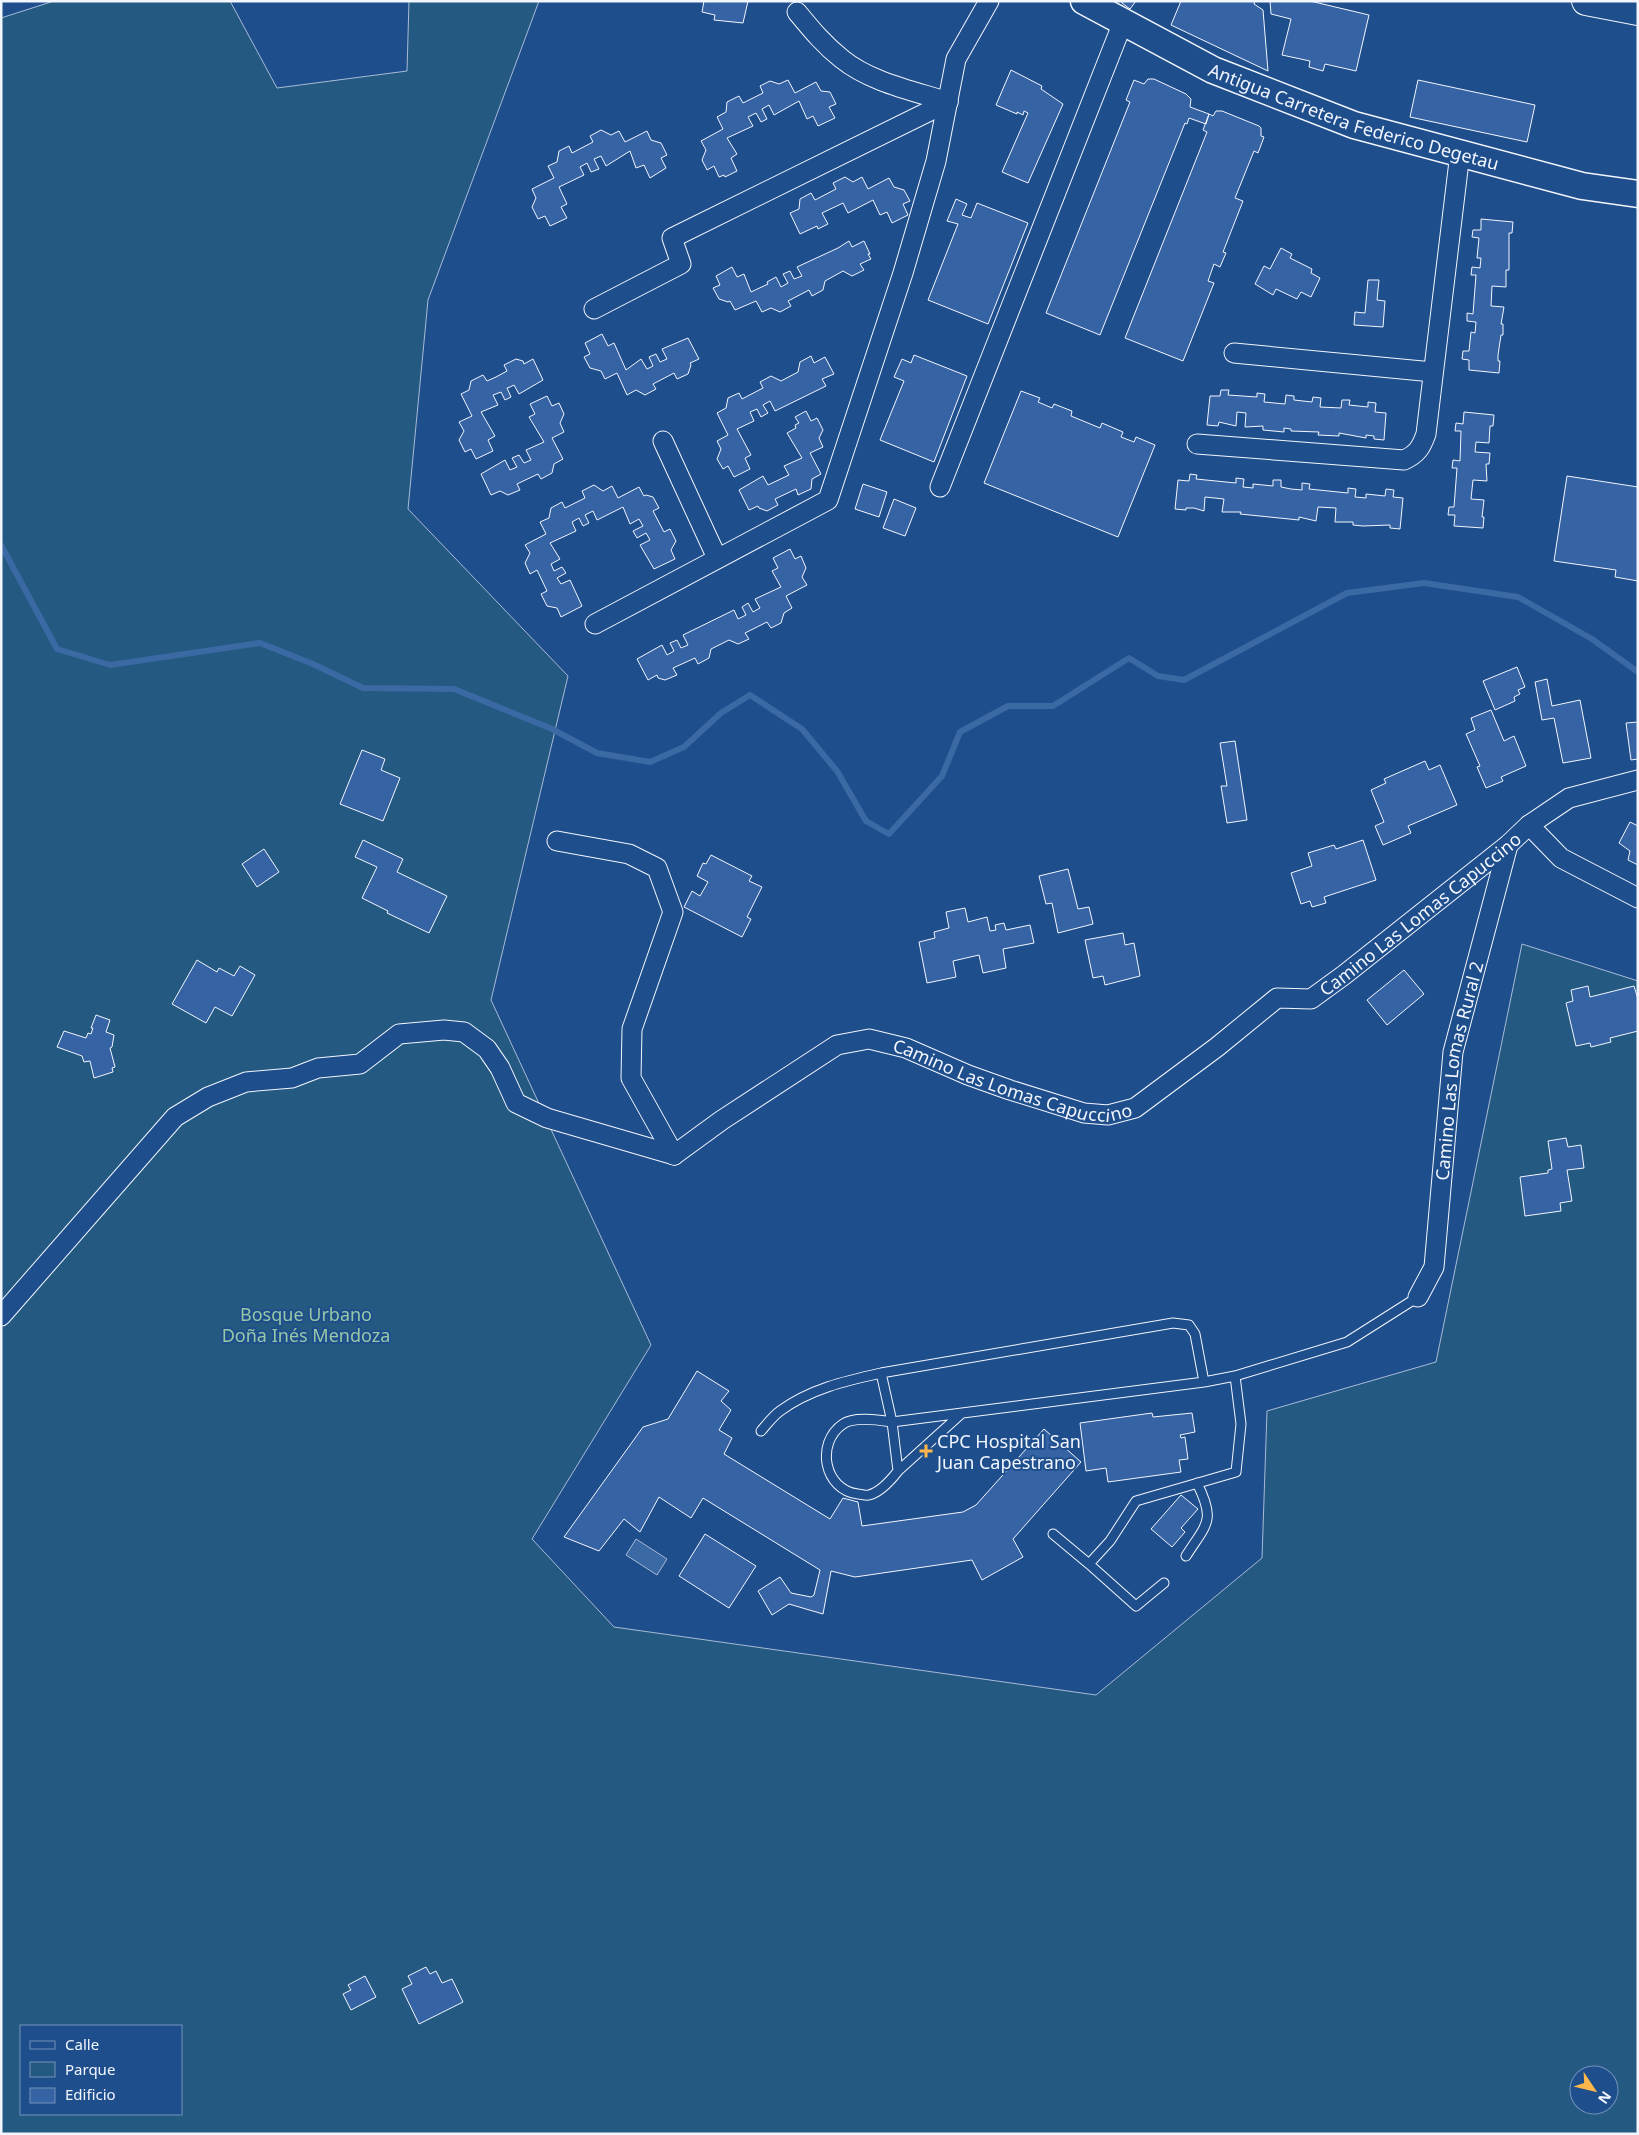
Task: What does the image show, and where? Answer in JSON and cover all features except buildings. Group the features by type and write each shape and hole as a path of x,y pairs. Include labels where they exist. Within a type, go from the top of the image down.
{"highway":[{"path":"1586,1 1638,11"}],"street":[{"path":"595,624 828,500 903,273 936,161 956,59 989,1"},
{"name":"Antigua Carretera Federico Degetau","path":"1084,1 1213,70 1345,121 1582,186 1638,194"},
{"path":"797,12 820,40 843,61 883,82 948,102"},
{"path":"940,487 1123,22"},
{"path":"594,309 681,264 672,238 948,102"},
{"path":"1197,444 1404,460 1414,455 1422,447 1426,434 1460,153"},
{"path":"1234,353 1433,372"},
{"path":"663,441 717,558"},
{"name":"Camino Las Lomas Capuccino","path":"674,1155 722,1120 837,1046 869,1039 906,1048 968,1075 1084,1113 1108,1115 1135,1108 1277,998 1311,999 1324,990 1508,845 1529,825 1570,798 1638,780"},
{"path":"1529,825 1561,858 1638,898"},
{"path":"557,841 629,854 657,868 673,912 632,1029 631,1078 674,1155"},
{"name":"Camino Las Lomas Rural 2","path":"1418,1297 1434,1267 1453,1052 1508,845"},
{"path":"1,1316 175,1117 208,1097 246,1082 292,1078 318,1068 360,1064 399,1034 444,1030 464,1032 487,1049 500,1068 516,1102 548,1118 674,1155"}],"lane":[{"path":"962,1413 898,1470 887,1484 869,1495 848,1493 835,1482 826,1464 827,1442 843,1424 868,1419 892,1422 962,1413 1204,1382 1234,1376 1347,1342 1418,1297"},
{"path":"761,1430 778,1412 832,1384 1173,1323 1189,1325 1196,1334 1204,1382"},
{"path":"881,1374 892,1422 898,1470"},
{"path":"1089,1564 1110,1541 1136,1501 1236,1472 1240,1424 1234,1376"},
{"path":"1186,1556 1208,1522 1207,1503 1197,1483"},
{"path":"1053,1534 1136,1606 1164,1583"}],"green space":[{"name":"Bosque Urbano Doña Inés Mendoza","path":"54,1 230,1 277,88 407,71 409,1 539,1 428,300 408,509 568,676 491,1000 651,1345 532,1539 614,1627 1096,1695 1262,1558 1267,1411 1436,1362 1522,944 1638,981 1638,2134 1,2134 1,18"}],"shaded area":[{"path":"636,1539 667,1559 657,1575 626,1555"}],"waterway":[{"path":"1,545 57,649 110,665 260,643 313,664 363,688 454,689 552,729 597,753 650,762 684,747 721,713 750,695 802,729 837,771 866,821 889,834 942,776 960,732 1008,706 1053,706 1129,658 1158,676 1184,680 1347,593 1424,583 1518,597 1592,639 1638,672"}],"place":[{"name":"CPC Hospital San Juan Capestrano","path":"926,1451"}]}
